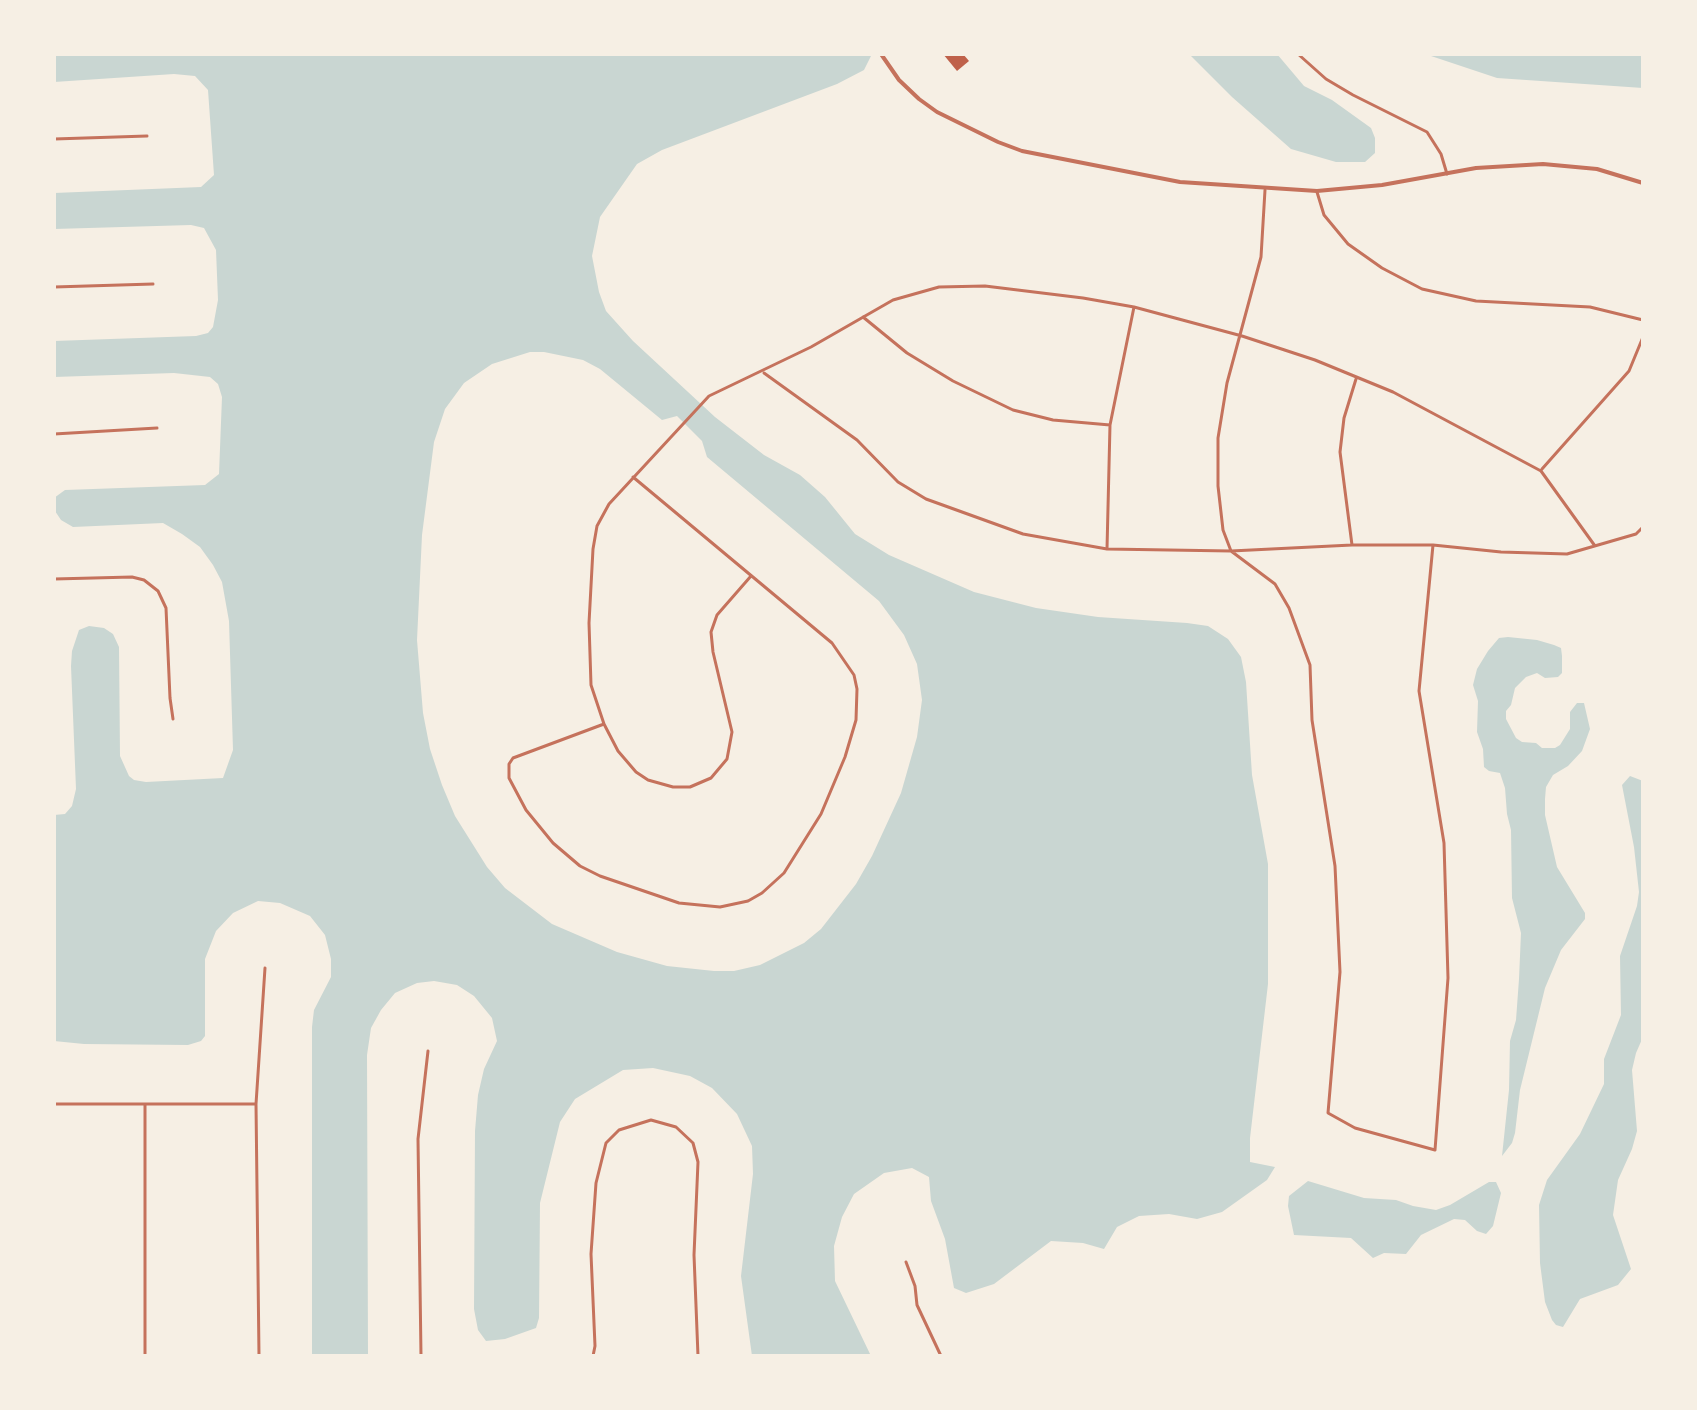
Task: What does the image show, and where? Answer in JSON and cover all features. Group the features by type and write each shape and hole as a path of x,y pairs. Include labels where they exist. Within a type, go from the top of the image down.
{"street":[{"path":"881,54 908,90 937,112 1022,151 1180,182 1265,190 1317,191 1382,185 1503,165 1564,164 1597,169 1643,183"},
{"path":"1298,54 1326,79 1427,132 1441,154 1447,174"},
{"path":"54,139 147,136"},
{"path":"1265,190 1261,257 1227,383 1218,438 1218,486 1223,530 1231,551 1275,584 1289,608 1310,665 1312,720 1335,866 1339,957 1328,1113 1355,1128 1435,1150 1448,978 1444,843 1419,691 1433,545"},
{"path":"1317,191 1324,215 1348,244 1382,268 1422,289 1476,301 1590,307 1643,320"},
{"path":"54,287 153,284"},
{"path":"751,576 717,615 711,632 732,732 727,759 720,770 701,783 682,788 648,780 626,762 604,724 591,685 588,655 593,549 601,516 615,495 709,396 763,372 893,300 939,287 985,286 1134,307 1242,336 1315,360 1393,392 1541,471 1595,546"},
{"path":"1107,549 1110,425 1134,307"},
{"path":"863,317 907,353 953,381 1013,410 1053,420 1110,425"},
{"path":"1541,471 1629,371 1643,337"},
{"path":"763,372 857,440 898,482 926,499 1023,534 1107,549 1231,551 1352,545 1433,545 1501,552 1567,554 1636,534 1643,527"},
{"path":"1352,545 1340,452 1344,418 1356,378"},
{"path":"54,434 157,428"},
{"path":"604,724 520,754 509,764 509,778 514,790 533,820 553,843 580,866 679,903 704,907 736,905 762,893 774,883 801,848 821,814 835,785 856,720 857,689 848,664 832,643 632,477"},
{"path":"54,579 132,577 151,584 164,598 173,719"},
{"path":"259,1356 256,1104 265,968"},
{"path":"421,1356 418,1139 428,1051"},
{"path":"54,1104 256,1104"},
{"path":"145,1105 145,1356"},
{"path":"593,1356 591,1254 596,1183 606,1143 619,1130 651,1120 676,1127 693,1143 698,1162 694,1255 698,1356"},
{"path":"906,1262 915,1286 917,1305 941,1356"}],"shaded area":[{"path":"54,54 872,54 864,70 837,84 662,150 637,164 600,217 592,256 599,292 606,311 633,341 715,417 764,455 800,475 825,497 855,534 889,555 974,592 1036,608 1098,617 1208,626 1228,639 1241,657 1246,682 1252,775 1268,864 1268,984 1250,1138 1250,1162 1275,1167 1267,1180 1222,1212 1197,1219 1169,1214 1139,1216 1117,1227 1104,1249 1083,1243 1051,1241 994,1284 966,1293 954,1288 945,1239 931,1201 929,1177 912,1168 884,1173 854,1194 842,1217 834,1246 835,1281 871,1356 752,1356 741,1276 753,1174 752,1146 737,1114 712,1088 690,1076 653,1068 623,1070 575,1099 560,1122 540,1203 539,1318 536,1328 505,1339 486,1341 478,1330 474,1309 475,1131 484,1069 497,1041 492,1018 474,996 457,985 434,981 417,983 395,993 381,1010 371,1028 367,1055 368,1356 312,1356 312,1027 314,1010 331,977 331,959 325,935 310,916 280,903 258,901 233,913 216,931 205,959 205,1036 201,1041 188,1045 54,1041 54,815 65,814 72,806 76,789 71,666 79,630 89,626 104,628 113,634 119,647 120,756 134,780 223,778 233,750 229,621 222,582 213,565 200,547 163,523 73,527 61,520 55,511 54,498 65,490 205,485 219,474 222,397 218,384 210,377 174,373 54,377 54,341 196,336 208,333 213,327 218,300 216,250 204,228 191,225 54,229 54,193 201,187 214,175 208,90 195,76 174,74 54,82","holes":["530,352 583,360 600,369 662,420 677,416 702,441 707,457 879,601 904,635 917,664 922,700 917,737 901,793 872,856 856,884 821,929 804,943 760,965 734,971 667,966 617,952 552,924 505,888 487,867 455,816 442,785 430,749 423,713 417,640 422,535 434,442 445,409 464,383 492,364"]},
{"path":"1189,54 1277,54 1304,86 1332,100 1371,128 1375,153 1365,162 1336,162 1291,149"},
{"path":"1425,54 1643,54 1643,88 1497,78"},
{"path":"1499,638 1554,645 1561,648 1562,656 1562,673 1558,677 1545,678 1537,673 1526,677 1515,688 1506,719 1516,738 1522,742 1536,743 1542,748 1555,748 1570,729 1570,712 1577,703 1584,703 1590,729 1582,751 1568,766 1553,775 1546,787 1545,799 1545,815 1557,867 1585,913 1585,919 1561,950 1545,988 1520,1090 1515,1133 1502,1156 1509,1090 1510,1041 1516,1020 1521,933 1512,898 1511,830 1505,788 1500,773 1484,767 1483,749 1477,732 1478,701 1473,685 1477,669 1488,651"},
{"path":"1630,776 1643,781 1643,1037 1632,1070 1637,1131 1618,1180 1613,1215 1631,1269 1618,1285 1580,1299 1563,1327 1552,1320 1545,1302 1540,1263 1539,1205 1547,1180 1580,1134 1604,1084 1604,1059 1621,1015 1620,956 1639,892 1622,785"},
{"path":"1308,1181 1364,1198 1396,1200 1436,1210 1489,1182 1496,1182 1501,1193 1493,1226 1486,1234 1477,1231 1465,1220 1454,1219 1421,1235 1406,1254 1384,1253 1373,1258 1351,1238 1294,1235 1289,1196"}],"building":[{"path":"943,54 963,54 969,61 957,71"}]}
